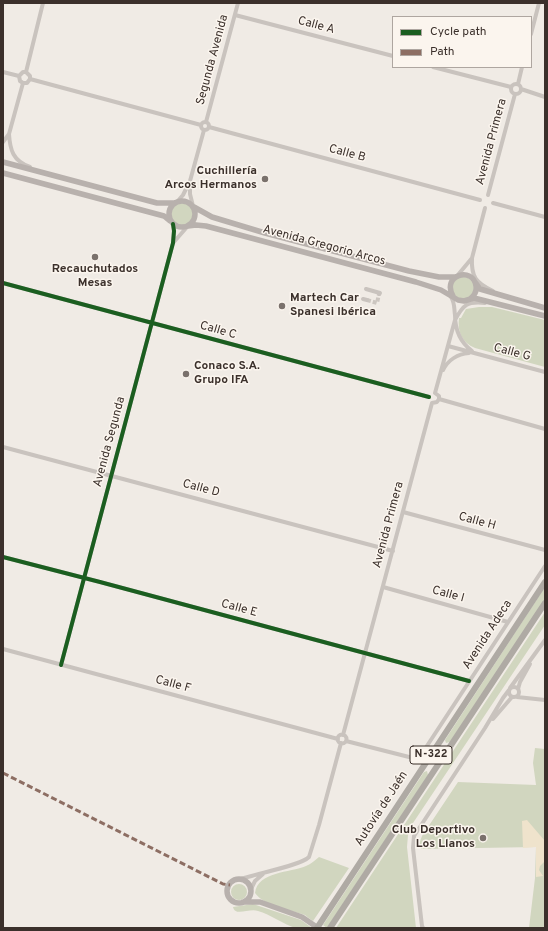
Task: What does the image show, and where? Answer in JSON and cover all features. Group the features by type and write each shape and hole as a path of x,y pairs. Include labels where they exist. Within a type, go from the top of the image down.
{"highway":[{"name":"Autovía de Jaén","path":"317,928 545,582"},
{"name":"Autovía de Jaén","path":"330,928 545,603"}],"main road":[{"path":"3,162 157,203 185,201 193,206 195,216 194,220 187,227 180,227 164,216 3,173"},
{"path":"171,222 169,211 176,202"},
{"name":"Avenida Gregorio Arcos","path":"193,206 212,217 265,233 409,271 439,277 456,276"},
{"name":"Avenida Gregorio Arcos","path":"187,227 196,224 215,228 429,286 444,292 454,299"},
{"path":"545,308 480,289 474,278 466,274 456,276 451,281 450,292 454,299 467,302 474,298 545,316"},
{"path":"467,302 474,296 476,291 474,278"},
{"path":"260,902 245,881 238,880 230,884 228,894 234,902 260,902 304,919 317,928"},
{"path":"243,902 249,898 251,890"}],"street":[{"path":"26,72 43,3"},
{"name":"Segunda Avenida","path":"206,122 238,3"},
{"path":"532,30 539,3"},
{"name":"Calle A","path":"235,15 392,56"},
{"path":"437,68 511,87 514,84 518,84"},
{"path":"522,68 518,84 521,89 545,97"},
{"path":"3,72 19,76"},
{"path":"19,76 23,72 26,72"},
{"path":"26,72 30,76 30,79"},
{"path":"19,76 20,81 23,83"},
{"path":"23,83 28,82 30,79"},
{"path":"30,79 201,125 201,128 204,130"},
{"path":"23,83 9,134 10,148 19,162 54,176"},
{"path":"511,87 511,91 515,94 519,93 521,89"},
{"name":"Avenida Primera","path":"488,196 515,94"},
{"path":"176,202 183,195 190,181 204,130 207,130 209,127 209,124 206,122 201,125"},
{"name":"Calle B","path":"209,127 480,200"},
{"path":"3,142 9,134"},
{"path":"190,181 190,194 193,206"},
{"path":"485,208 481,205 480,200 483,196 492,198 493,203"},
{"path":"485,208 491,207 493,203"},
{"path":"493,203 545,217"},
{"path":"474,278 472,258 485,208"},
{"name":"Avenida Segunda","path":"61,665 173,243 174,231 171,222"},
{"name":"Avenida Segunda","path":"173,243 187,227"},
{"path":"456,276 472,258"},
{"name":"Calle C","path":"3,283 429,397"},
{"path":"366,289 380,293 379,294"},
{"path":"439,399 435,403 432,403 429,400 429,397 431,394 435,393 455,320 454,299"},
{"path":"455,320 467,302"},
{"name":"Calle G","path":"455,320 456,330 460,339 473,353"},
{"name":"Calle G","path":"448,346 545,372"},
{"path":"439,378 445,366 452,359 459,355 473,353"},
{"path":"435,393 438,394 439,399"},
{"path":"439,399 545,429"},
{"name":"Avenida Primera","path":"343,735 432,403"},
{"name":"Calle D","path":"3,447 393,551"},
{"name":"Calle H","path":"403,512 545,550"},
{"name":"Calle E","path":"3,557 365,652 469,681"},
{"name":"Avenida Adeca","path":"346,741 413,758 421,755 545,566"},
{"name":"Calle I","path":"383,587 508,622"},
{"path":"422,927 413,848 414,836 503,698 545,640"},
{"name":"Calle F","path":"3,649 338,738"},
{"path":"485,728 514,697 519,694 518,690 520,682 535,654"},
{"path":"510,689 515,687 535,698"},
{"path":"510,689 509,695 514,697 545,700"},
{"path":"238,880 306,860 309,857 341,743 339,742 338,738 343,735 346,737 346,741 341,743"},
{"path":"251,890 255,881 264,873"}],"green space":[{"path":"182,203 190,206 193,214 190,222 182,225 174,222 171,214 174,206"},
{"path":"463,277 471,280 474,288 471,296 463,299 455,296 452,288 455,280"},
{"path":"492,307 545,320 545,367 470,346 461,336 459,318 461,318 466,309"},
{"path":"545,587 545,599 450,742 446,743 445,740"},
{"path":"545,612 545,625 413,823 408,835 407,847 416,928 336,928"},
{"name":"Club Deportivo Los Llanos","path":"535,748 545,749 545,928 529,928 535,878 536,847 421,849 419,844 422,836 458,782 536,785 533,763"},
{"path":"427,771 428,775 327,928 323,925 424,772"},
{"path":"319,857 349,868 313,921 305,915 271,904 255,893 257,886 262,880 276,874 306,866"},
{"path":"236,884 242,884 247,889 245,898 242,900 236,900 231,895 231,889"},
{"path":"253,904 301,920 312,928 296,928 263,912 254,910 239,912 234,910 233,907"}],"sand":[{"path":"527,820 545,841 545,861 540,866 539,870 543,876 536,877 536,847 523,848 522,821"}],"tunnel":[{"path":"367,300 377,303 379,294"}],"marked path":[{"path":"3,773 223,884 230,885"}],"cycle path":[{"path":"61,665 173,243 173,224"},
{"path":"3,283 429,397"},
{"path":"3,557 469,681"}],"place":[{"name":"Cuchillería Arcos Hermanos","path":"265,179"},
{"name":"Recauchutados Mesas","path":"95,257"},
{"name":"Martech Car Spanesi Ibérica","path":"282,306"},
{"name":"Conaco S.A. Grupo IFA","path":"186,374"},
{"name":"Club Deportivo Los Llanos","path":"483,838"}]}
